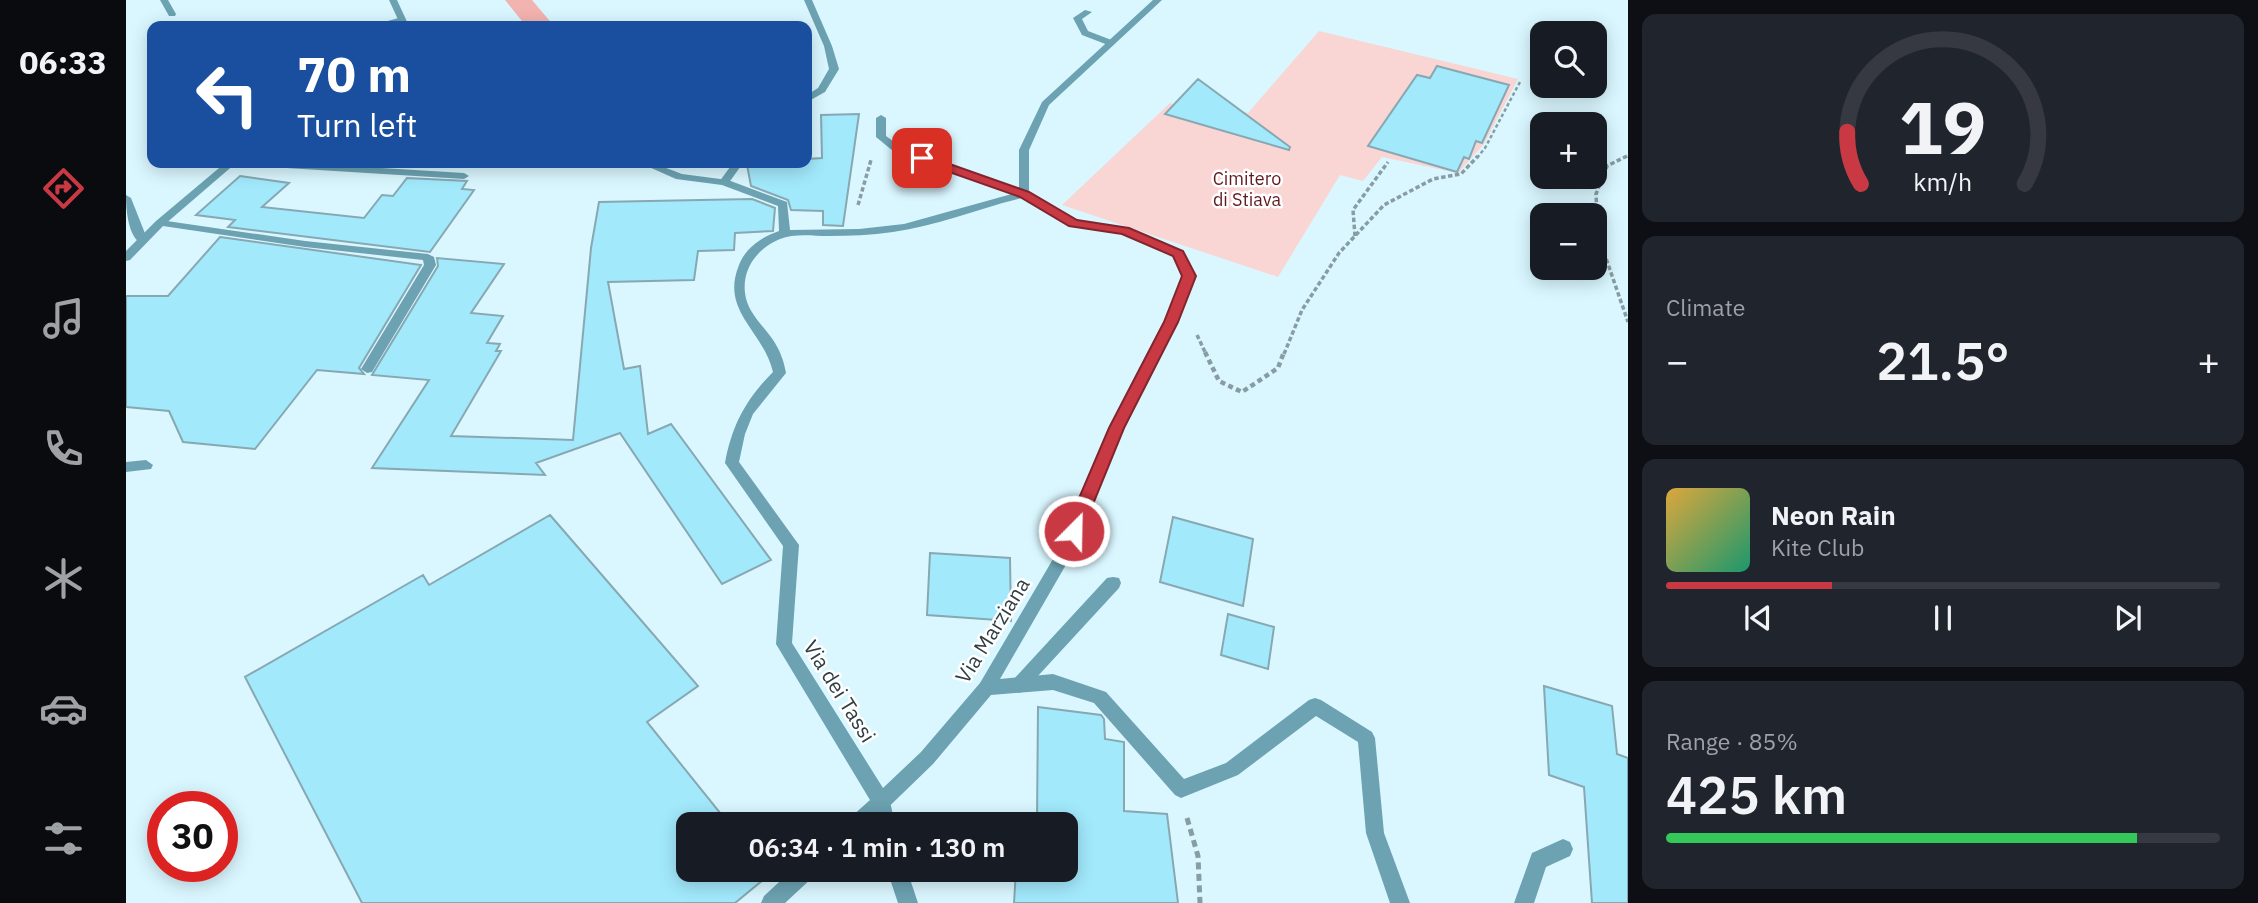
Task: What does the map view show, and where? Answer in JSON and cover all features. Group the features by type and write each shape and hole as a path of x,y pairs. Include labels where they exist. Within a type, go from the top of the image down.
{"street":[{"path":"164,0 172,14"},
{"path":"393,0 403,21"},
{"path":"808,0 828,46 834,69 822,90 812,96"},
{"path":"1024,194 1024,150 1045,104 1158,0"},
{"path":"1088,12 1077,18 1086,33 1111,43"},
{"path":"881,118 881,137 897,149 1024,194"},
{"path":"126,258 160,223 225,168"},
{"path":"334,168 464,176"},
{"path":"658,168 680,177 724,183 783,204 785,233 850,233 905,227 989,201 1024,194"},
{"path":"724,183 734,168"},
{"name":"Via Marziana","path":"872,812 927,758 986,688 1063,556 1116,428 1169,326 1189,276 1178,254 1125,231 1074,223 1024,194"},
{"path":"126,198 142,241"},
{"path":"160,223 305,244 428,257 430,265 367,369"},
{"name":"Via dei Tassi","path":"785,233 775,236 751,252 737,285 738,300 778,358 780,373 759,393 738,426 732,463 790,545 784,644 882,803"},
{"path":"126,467 146,466"},
{"path":"1019,685 1113,583"},
{"path":"986,688 1053,682 1100,696 1181,789 1232,769 1315,706 1366,738 1375,833 1401,903"},
{"path":"882,803 884,812"},
{"path":"1524,903 1539,860 1563,849"},
{"path":"771,903 793,882"},
{"path":"901,882 908,903"}],"path":[{"path":"1169,326 1199,336 1219,381 1242,392 1278,368 1302,310 1339,253 1384,205 1433,179 1466,171 1485,148 1521,80"},
{"path":"850,233 873,153 881,137"},
{"path":"1628,156 1607,166 1596,194 1598,236 1628,322"},
{"path":"1355,236 1353,210 1388,162"},
{"path":"1181,789 1198,856 1200,903"}],"green space":[{"name":"Cimitero di Stiava","path":"1319,31 1518,79 1484,144 1458,173 1382,157 1363,181 1340,175 1278,277 1062,205 1170,103 1225,119 1233,109 1248,113"}],"building":[{"path":"1437,66 1509,85 1482,143 1476,141 1469,159 1464,157 1457,172 1368,146 1417,75 1430,78"},
{"path":"1198,79 1290,147 1289,150 1165,114"},
{"path":"859,114 843,226 823,225 823,211 791,210 788,200 751,186 748,168 812,168 812,159 822,158 821,115"},
{"path":"240,176 289,183 262,207 364,218 382,195 393,196 407,178 467,181 462,189 474,190 430,252 228,227 235,220 196,215"},
{"path":"752,199 775,208 773,231 735,233 734,250 698,251 694,280 608,282 624,369 640,366 648,434 671,424 771,560 722,584 620,433 536,463 545,475 372,468 429,380 372,375 438,266 437,258 504,264 471,313 503,316 487,343 500,344 496,351 501,351 451,436 573,440 591,248 599,202"},
{"path":"220,237 421,265 359,368 364,374 317,370 255,449 183,442 169,411 126,407 126,296 168,296"},
{"path":"550,515 698,686 647,722 719,812 676,812 676,882 760,882 735,903 362,903 245,677 423,575 429,585"},
{"path":"1173,517 1253,539 1243,606 1160,582"},
{"path":"930,553 1010,558 1011,621 927,615"},
{"path":"1228,614 1274,627 1268,669 1221,655"},
{"path":"1544,686 1612,706 1617,754 1628,758 1628,903 1592,903 1584,787 1549,775"},
{"path":"1038,707 1101,715 1104,719 1105,739 1124,742 1124,811 1167,814 1178,903 1014,903 1015,882 1078,882 1078,812 1037,812"}],"waterway":[{"path":"518,0 536,21"}],"route":[{"path":"922,158 1024,194 1074,223 1125,231 1178,254 1189,276 1171,322 1116,428 1074,531"}]}
